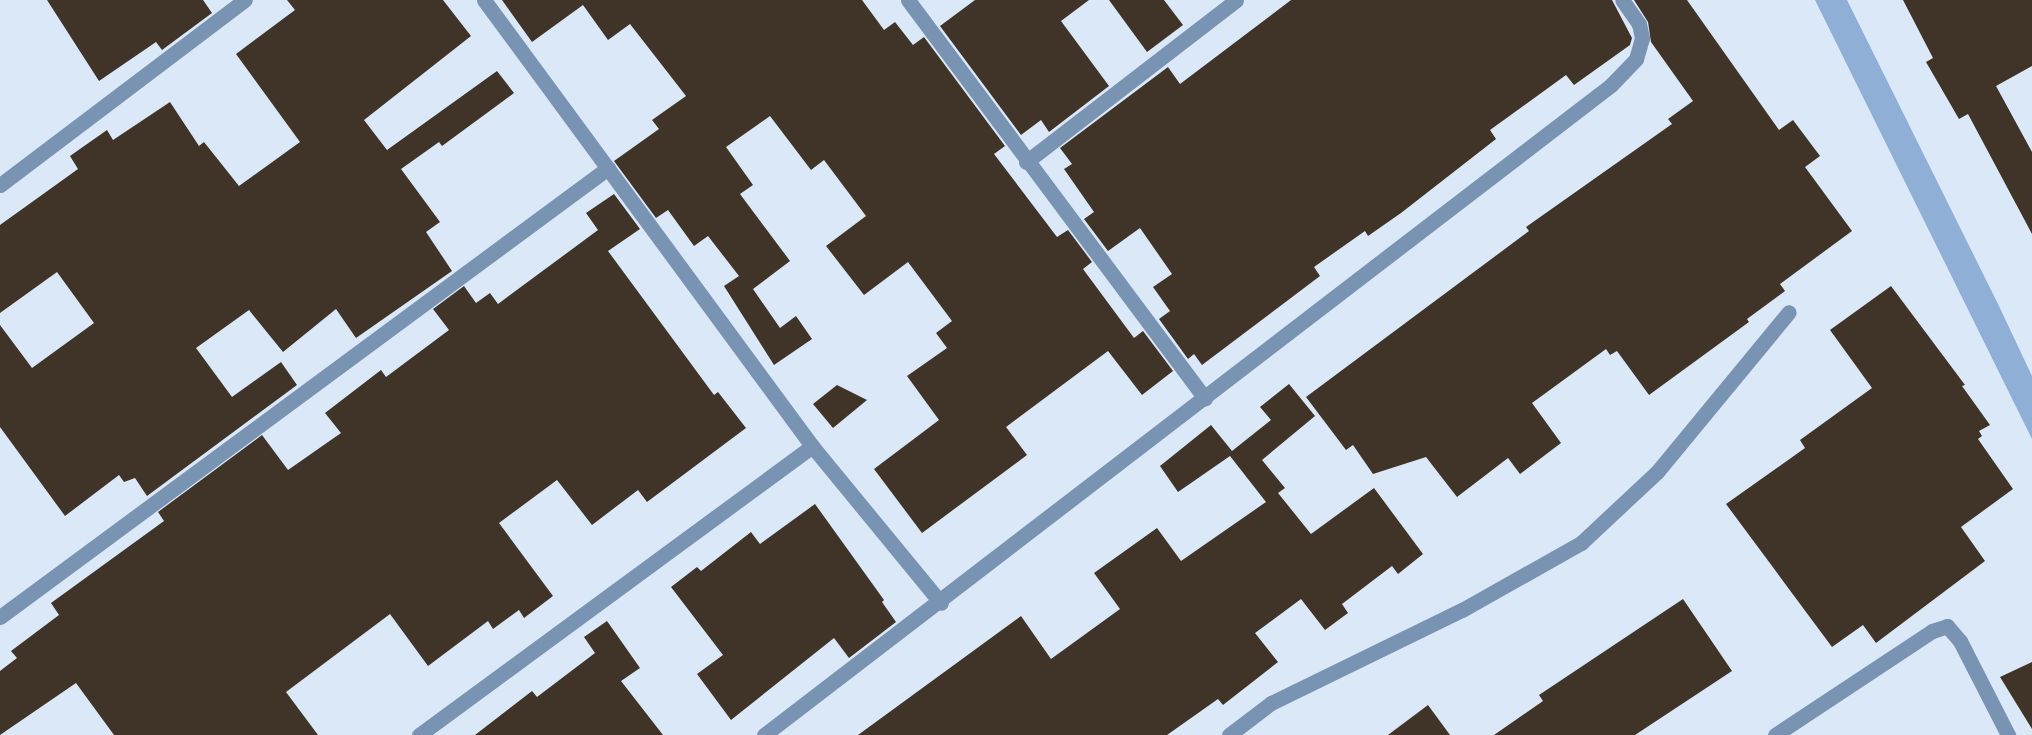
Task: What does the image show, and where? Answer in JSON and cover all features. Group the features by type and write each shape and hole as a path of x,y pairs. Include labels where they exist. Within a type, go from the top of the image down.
{"street":[{"path":"0,185 245,0"},
{"path":"484,0 812,446 941,603"},
{"path":"1026,162 1236,0"},
{"path":"764,735 941,603 1611,85 1636,59 1642,38 1639,24 1622,0"},
{"path":"910,1 1026,162 1205,398"},
{"path":"0,617 608,168"},
{"path":"1229,735 1271,703 1462,610 1581,543 1657,472 1789,312"},
{"path":"419,735 812,446"},
{"path":"1775,735 1932,631 1947,626 1960,641 2008,735"}],"water":[{"path":"1815,0 1847,0 1998,304 2032,376 2032,439"}],"building":[{"path":"47,0 203,0 212,13 162,50 156,42 99,81"},
{"path":"287,0 443,0 471,36 364,120 387,150 497,71 514,93 442,146 439,142 401,169 440,222 426,232 452,271 356,338 336,309 283,352 249,310 196,348 232,397 281,362 297,385 147,496 135,478 124,482 119,475 65,516 0,427 0,325 32,368 94,323 57,272 0,313 0,225 78,169 70,156 107,130 113,140 170,102 199,146 204,142 239,186 300,142 236,54 295,10"},
{"path":"502,0 862,0 884,30 895,22 913,45 924,37 1005,146 994,154 1057,237 1068,230 1092,262 1083,269 1134,338 1143,331 1173,371 1142,395 1108,351 1006,427 1027,455 922,533 874,469 939,420 907,376 947,348 936,333 952,321 908,262 864,295 826,246 866,216 824,160 811,170 770,116 726,147 753,185 740,194 790,261 753,289 780,328 796,316 812,339 774,365 724,286 739,276 708,236 694,246 668,210 656,218 614,161 659,129 652,120 686,96 630,24 608,40 583,5 532,42"},
{"path":"975,0 1089,0 1061,21 1109,86 1049,132 1041,120 1021,135 940,26"},
{"path":"1109,0 1164,0 1183,25 1147,52"},
{"path":"1291,0 1612,0 1632,38 1630,45 1574,85 1566,75 1490,130 1496,139 1401,213 1368,236 1365,231 1314,267 1320,276 1202,365 1194,354 1188,359 1159,319 1170,311 1153,287 1172,274 1140,228 1108,251 1084,219 1094,212 1064,169 1072,164 1060,148 1168,67 1180,84"},
{"path":"1634,0 1687,0 1779,130 1793,120 1820,156 1805,167 1852,231 1780,284 1785,291 1747,319 1749,322 1649,395 1617,351 1610,355 1606,349 1532,403 1561,443 1520,474 1508,458 1457,497 1426,457 1373,474 1353,445 1346,450 1306,397 1529,231 1526,227 1672,124 1668,119 1693,101 1651,42 1648,22"},
{"path":"1903,0 2032,0 2032,66 1996,86 2032,152 2032,234 1968,114 1959,119 1926,62 1933,58"},
{"path":"614,194 640,229 608,251 714,395 718,392 746,428 647,502 638,490 592,525 557,480 499,523 553,596 524,618 519,610 493,629 488,621 428,666 390,614 286,692 318,735 114,735 76,683 0,735 0,671 17,658 11,651 59,615 51,603 164,521 158,512 262,435 288,470 341,433 325,413 381,370 386,377 449,330 433,309 464,286 476,303 490,293 498,304 598,230 586,213"},
{"path":"1891,286 1965,385 1962,386 1990,425 1979,431 1982,436 1978,439 2013,489 1961,527 1985,561 1876,643 1863,625 1832,647 1726,504 1805,448 1800,440 1872,388 1830,330"},
{"path":"1289,384 1315,416 1262,460 1285,488 1278,493 1311,534 1374,488 1423,554 1398,574 1392,566 1342,604 1348,613 1325,630 1301,599 1255,633 1278,662 1223,705 1218,699 1167,735 858,735 1021,616 1051,659 1120,609 1094,573 1157,528 1181,561 1266,502 1230,456 1178,492 1160,466 1211,425 1232,451 1271,420 1260,407"},
{"path":"837,385 867,400 833,428 813,404"},
{"path":"815,504 884,600 882,602 896,622 849,658 834,638 731,720 697,674 723,655 671,587 697,567 701,571 751,532 760,544"},
{"path":"1683,599 1732,671 1635,735 1494,735 1543,701 1539,695"},
{"path":"607,621 640,668 621,681 663,735 475,735 532,691 537,697 595,653 584,637"},
{"path":"2032,662 2032,729 2000,677"},
{"path":"1428,705 1450,735 1388,735"}]}
